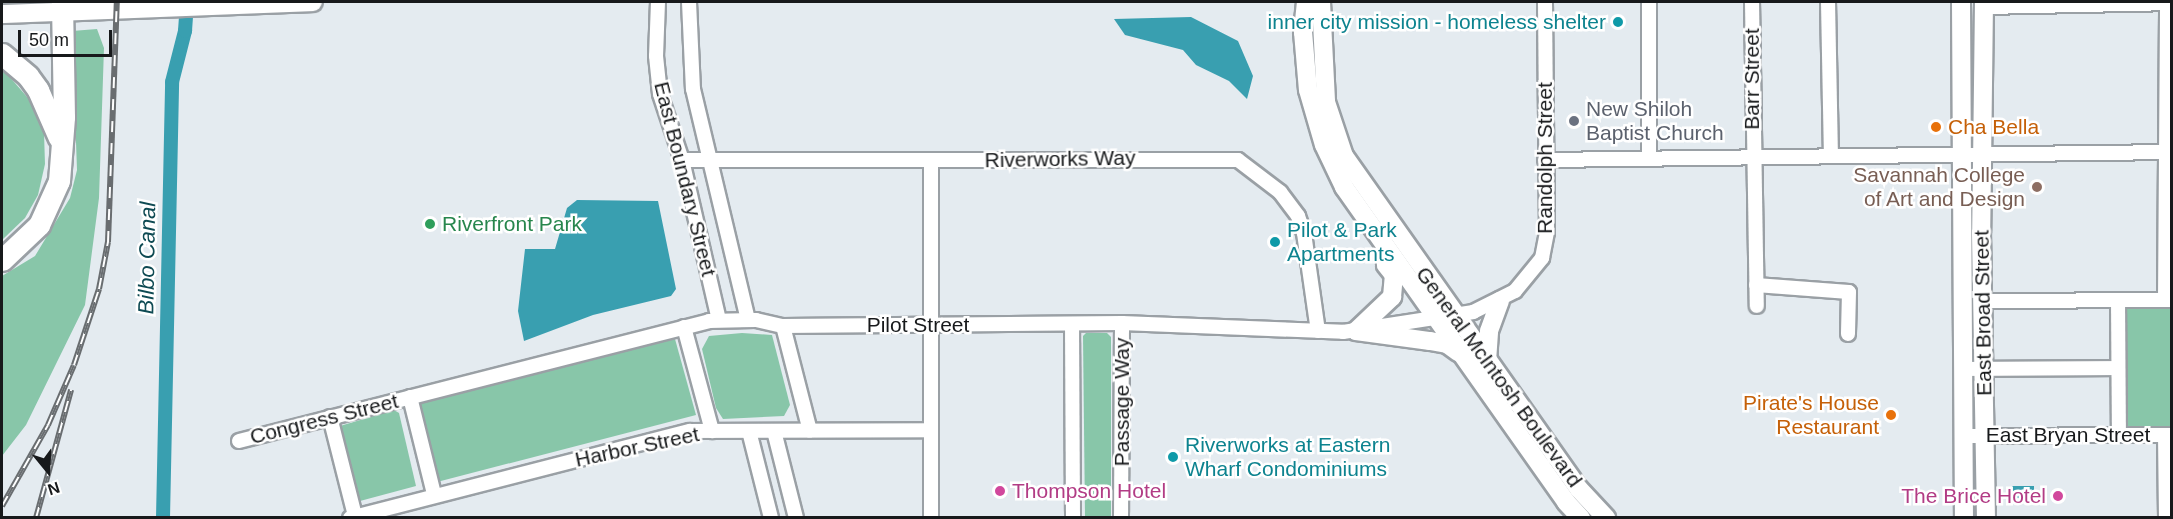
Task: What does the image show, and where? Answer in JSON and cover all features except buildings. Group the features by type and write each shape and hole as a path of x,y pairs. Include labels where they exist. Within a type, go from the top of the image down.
{"highway":[{"path":"2,260 31,235 45,214 59,181 63,150 61,6"},
{"path":"2,54 28,76 38,90 63,150"}],"main road":[{"path":"2,14 61,6 157,9 313,2"},
{"path":"1291,2 1303,32"},
{"name":"General McIntosh Boulevard","path":"1306,2 1303,32 1308,90 1324,145 1344,187 1460,354 1581,518"},
{"name":"General McIntosh Boulevard","path":"1321,2 1326,102 1344,156 1455,317 1579,489 1606,518"},
{"name":"East Broad Street","path":"1961,2 1964,518"},
{"name":"East Broad Street","path":"1984,4 1982,301 1986,518"},
{"path":"1344,187 1359,226 1394,275 1396,287 1385,306 1356,331"},
{"path":"1487,361 1489,332 1500,301"},
{"path":"1356,331 1438,342 1460,354"}],"street":[{"name":"East Boundary Street","path":"658,2 656,56 660,94 682,160 719,320"},
{"name":"East Boundary Street","path":"689,2 691,73 708,159 748,320"},
{"name":"Randolph Street","path":"1435,319 1455,317 1500,301 1515,291 1542,258 1547,232 1545,2"},
{"path":"1649,2 1649,159"},
{"name":"Barr Street","path":"1752,2 1757,306"},
{"path":"1828,2 1831,156"},
{"path":"1982,301 2168,300 2170,152 2169,3 1984,4"},
{"path":"1545,160 2170,152"},
{"name":"Riverworks Way","path":"682,160 1238,160 1280,192 1298,216 1304,233 1318,331"},
{"path":"931,518 932,160"},
{"path":"1756,285 1849,292 1848,334"},
{"path":"2118,300 2119,435"},
{"name":"Pilot Street","path":"410,397 719,320 748,320 783,326 1122,323 1356,331 1435,319"},
{"name":"Passage Way","path":"1121,518 1122,323"},
{"path":"1072,324 1073,518"},
{"path":"783,326 810,431"},
{"path":"684,327 712,431"},
{"path":"1964,369 2118,368"},
{"path":"410,397 434,494"},
{"name":"Congress Street","path":"239,441 410,397"},
{"path":"330,417 353,517"},
{"name":"Harbor Street","path":"353,517 394,512 434,494 690,431 932,430"},
{"path":"749,431 771,518"},
{"path":"774,431 796,518"},
{"path":"2166,518 2168,435"},
{"name":"East Bryan Street","path":"1965,436 2168,435"}],"green space":[{"path":"97,29 104,48 99,198 85,305 26,425 2,456 2,276 35,256 70,198 77,170 72,31"},
{"path":"2,68 34,105 44,133 45,164 38,195 25,218 2,240"},
{"path":"2123,305 2171,305 2171,427 2123,427"},
{"path":"742,333 772,335 790,405 784,416 723,419 716,408 702,349 709,336"},
{"path":"1086,333 1107,333 1111,337 1111,517 1085,517 1083,336"},
{"path":"675,339 696,415 437,482 419,413 420,403"},
{"path":"394,410 399,413 416,486 360,501 340,426"}],"water":[{"path":"1191,17 1238,41 1253,76 1247,99 1229,81 1196,65 1183,50 1125,35 1114,19"},
{"path":"577,200 658,201 676,289 671,296 593,315 524,341 518,311 525,249 555,249 567,208"},
{"path":"2012,486 2034,486 2034,498 2012,498"}],"waterway":[{"name":"Bilbo Canal","path":"163,518 172,82 185,31 187,2"}],"railway":[{"path":"2,506 48,425 74,365 99,289 108,242 117,2"},
{"path":"36,518 71,390"}],"place":[{"name":"inner city mission - homeless shelter","path":"1618,22"},
{"name":"New Shiloh Baptist Church","path":"1574,121"},
{"name":"Cha Bella","path":"1936,127"},
{"name":"Savannah College of Art and Design","path":"2037,187"},
{"name":"Riverfront Park","path":"430,224"},
{"name":"Pilot & Park Apartments","path":"1275,242"},
{"name":"Pirate's House Restaurant","path":"1891,415"},
{"name":"Riverworks at Eastern Wharf Condominiums","path":"1173,457"},
{"name":"Thompson Hotel","path":"1000,491"},
{"name":"The Brice Hotel","path":"2058,496"}]}
